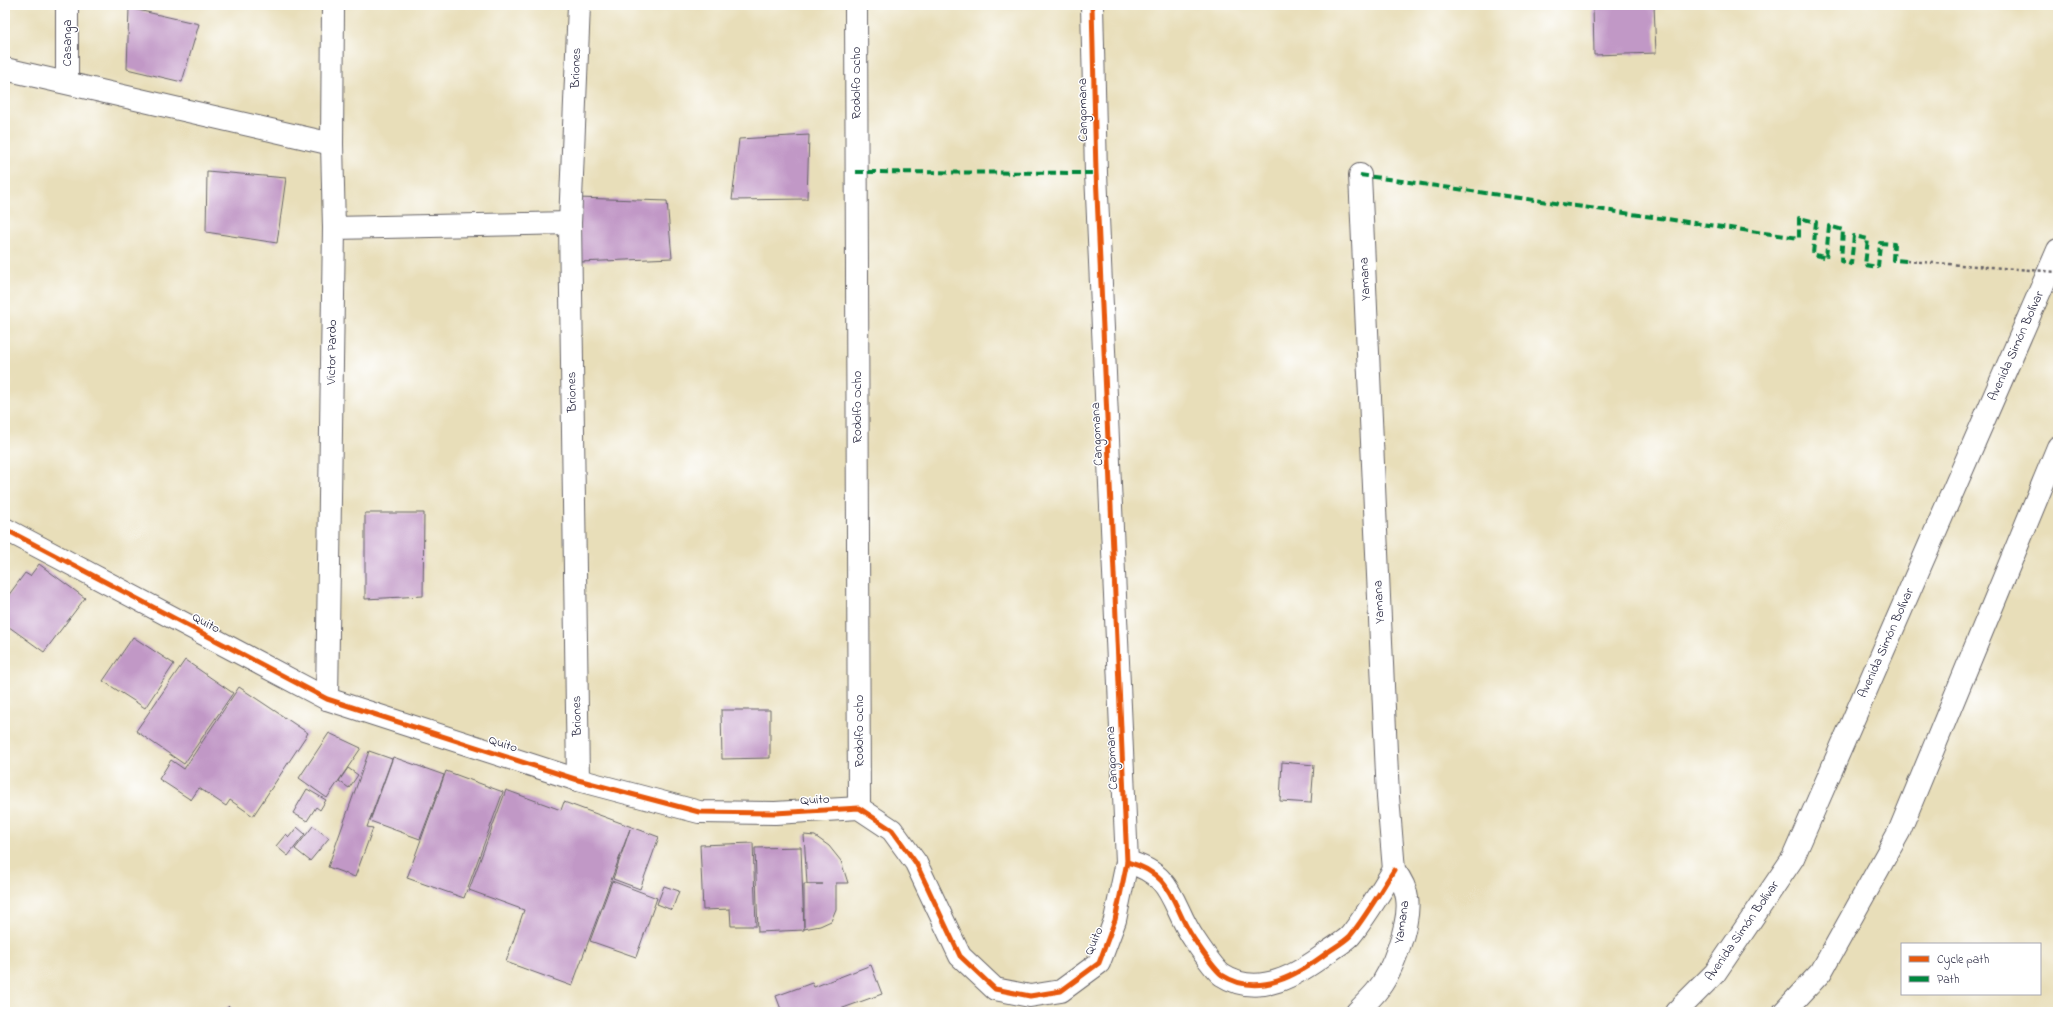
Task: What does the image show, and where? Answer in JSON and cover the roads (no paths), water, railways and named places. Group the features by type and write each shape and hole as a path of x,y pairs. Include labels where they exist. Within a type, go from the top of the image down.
{"main road":[{"name":"Casanga","path":"67,5 68,82"},
{"name":"Victor Pardo","path":"327,699 334,228 332,144 333,5"},
{"name":"Briones","path":"578,5 570,223 578,780"},
{"name":"Rodolfo Ocho","path":"856,5 859,808"},
{"name":"Cangomana","path":"1092,5 1096,173 1128,862"},
{"path":"5,69 68,82 332,144"},
{"name":"Yamana","path":"1357,1012 1377,992 1397,955 1404,926 1407,898 1401,880 1394,870 1388,797 1360,175"},
{"path":"334,228 570,223"},
{"name":"Avenida Simón Bolívar","path":"1676,1012 1714,973 1793,858 2058,250"},
{"path":"1784,1012 1821,972 1899,832 2058,447"},
{"name":"Quito","path":"5,529 327,699 578,780 699,812 775,813 859,808 892,830 916,863 960,956 995,989 1030,996 1061,991 1099,963 1115,920 1128,862"},
{"path":"1128,862 1144,866 1159,878 1171,894 1193,938 1222,974 1241,982 1261,984 1283,980 1302,971 1349,937 1394,870"}]}
